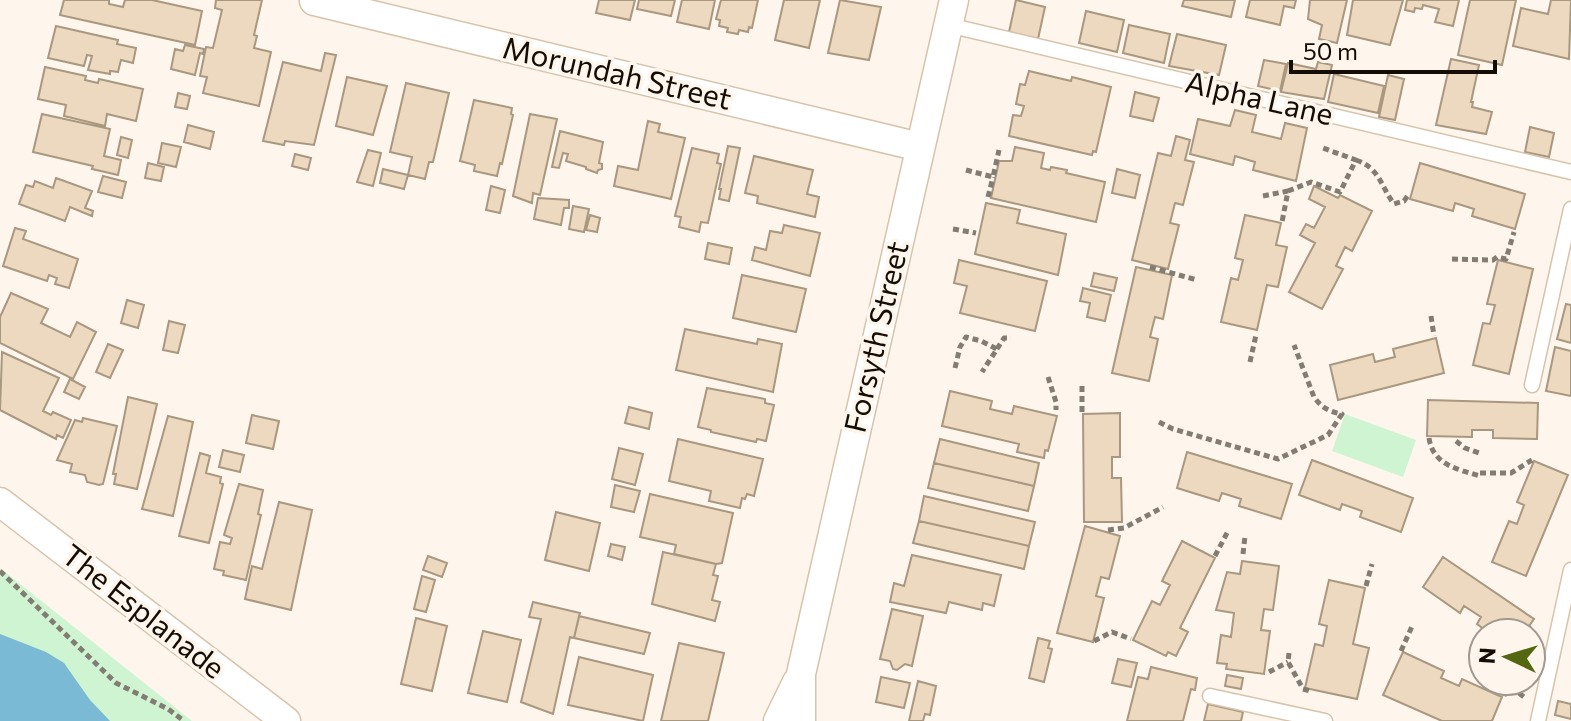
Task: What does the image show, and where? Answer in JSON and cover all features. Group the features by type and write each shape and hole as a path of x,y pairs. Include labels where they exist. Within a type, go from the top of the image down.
{"street":[{"name":"Morundah Street","path":"314,1 920,147"},
{"name":"Forsyth Street","path":"801,721 801,674 951,13"},
{"name":"The Esplanade","path":"0,502 286,721"},
{"name":"Forsyth Street","path":"778,721 801,674"}],"lane":[{"name":"Alpha Lane","path":"951,13 1571,172"},
{"path":"1532,385 1571,209"},
{"path":"1538,721 1571,570"},
{"path":"1210,696 1325,721"}],"path":[{"path":"1320,147 1368,164 1394,204 1404,201 1409,194"},
{"path":"988,197 999,150"},
{"path":"1263,196 1311,182 1340,192 1356,160"},
{"path":"966,170 993,177"},
{"path":"1282,222 1288,191"},
{"path":"953,229 976,233"},
{"path":"1452,259 1506,259 1514,232"},
{"path":"1150,267 1197,280"},
{"path":"1431,316 1434,336"},
{"path":"1250,362 1256,335"},
{"path":"955,368 966,337 997,349"},
{"path":"982,372 1004,338 1011,338"},
{"path":"1159,422 1173,429 1278,459 1328,435 1342,414 1332,412 1314,397 1294,345"},
{"path":"1048,377 1056,410"},
{"path":"1082,386 1082,412"},
{"path":"1429,438 1440,462 1480,474 1511,473 1532,460"},
{"path":"1456,441 1482,454"},
{"path":"1108,530 1124,528 1163,507"},
{"path":"1215,556 1228,531"},
{"path":"1243,554 1245,536"},
{"path":"1366,586 1372,564"},
{"path":"0,571 116,683 168,709 184,721"},
{"path":"1401,651 1413,624"},
{"path":"1094,641 1112,632 1131,639"},
{"path":"1289,653 1288,662 1303,689 1310,691"},
{"path":"1269,672 1288,662"}],"green space":[{"path":"1345,414 1416,440 1403,477 1332,451"},
{"path":"0,568 192,721 0,721"}],"water":[{"path":"0,634 46,652 64,663 90,700 110,721 0,721"}],"building":[{"path":"64,0 109,0 109,4 123,7 125,0 152,0 202,11 195,45 60,15"},
{"path":"216,0 262,0 254,48 271,52 259,106 203,93 207,77 200,76 206,47 213,48 222,10 215,8"},
{"path":"599,0 635,0 630,20 596,13"},
{"path":"639,0 675,0 671,16 637,9"},
{"path":"682,0 715,0 709,29 677,22"},
{"path":"721,0 758,0 752,28 749,27 748,32 727,32 728,28 719,26 720,20 716,19"},
{"path":"784,0 820,0 809,48 775,40"},
{"path":"840,0 881,7 869,60 828,53"},
{"path":"1016,0 1045,7 1038,39 1009,32"},
{"path":"1184,0 1235,0 1231,17 1182,6"},
{"path":"1250,0 1296,0 1294,8 1284,6 1280,25 1246,17"},
{"path":"1310,0 1347,0 1337,43 1319,39 1322,25 1308,19"},
{"path":"1353,0 1403,0 1390,45 1347,35"},
{"path":"1407,0 1459,0 1453,26 1435,22 1439,9 1423,5 1422,9 1415,8 1414,12 1405,10"},
{"path":"1470,0 1516,0 1502,65 1458,55"},
{"path":"1551,0 1571,0 1569,59 1513,46 1521,8 1548,14"},
{"path":"1086,11 1124,20 1117,52 1079,43"},
{"path":"1129,25 1170,34 1164,63 1123,53"},
{"path":"56,26 118,40 117,44 136,48 133,63 121,60 118,72 110,71 110,74 88,70 92,56 87,55 84,66 48,58"},
{"path":"1177,34 1226,45 1219,75 1169,66"},
{"path":"185,45 204,49 203,54 200,53 195,75 171,69 175,49 183,51"},
{"path":"325,53 336,55 314,145 263,141 283,62 321,71"},
{"path":"1451,59 1479,65 1471,102 1472,107 1492,112 1486,134 1436,125"},
{"path":"1264,60 1286,64 1280,91 1258,86"},
{"path":"1318,62 1332,65 1324,99 1281,92 1288,63 1316,69"},
{"path":"45,67 86,76 85,80 98,83 99,79 143,89 136,121 107,114 105,126 64,116 66,105 38,99"},
{"path":"1029,71 1111,87 1096,152 1093,151 1092,155 1009,136 1013,115 1021,116 1024,106 1016,104 1020,84 1025,85"},
{"path":"1334,74 1384,86 1378,113 1328,102"},
{"path":"1388,75 1404,79 1395,120 1379,117"},
{"path":"347,77 387,86 373,135 336,126"},
{"path":"406,83 449,93 433,162 429,162 425,179 408,175 412,157 390,152"},
{"path":"1135,92 1159,98 1153,121 1130,116"},
{"path":"178,93 190,96 187,109 175,107"},
{"path":"474,100 512,108 513,115 497,176 474,171 475,165 460,161"},
{"path":"1235,110 1256,115 1252,132 1281,139 1285,123 1307,128 1296,181 1253,170 1255,162 1235,156 1233,165 1190,154 1198,119 1230,126"},
{"path":"42,114 110,129 104,156 121,160 118,175 33,152"},
{"path":"530,114 557,119 540,195 533,193 532,203 513,196"},
{"path":"648,121 660,124 658,132 685,138 671,199 614,186 618,166 638,170"},
{"path":"188,125 214,132 210,149 184,142"},
{"path":"1530,127 1554,133 1549,157 1525,152"},
{"path":"560,131 603,142 599,163 602,169 597,173 566,161 568,154 563,153 559,168 552,167"},
{"path":"1176,136 1190,140 1185,160 1194,162 1183,205 1175,203 1170,223 1179,225 1168,269 1132,260 1158,153 1171,156"},
{"path":"121,137 132,140 128,158 117,155"},
{"path":"162,143 181,147 176,167 158,163"},
{"path":"728,146 740,148 729,201 719,199"},
{"path":"1015,147 1044,153 1041,168 1067,170 1066,173 1105,182 1096,222 991,198 999,161 1012,161"},
{"path":"692,148 719,154 717,163 721,164 708,223 701,222 699,232 679,227 681,217 675,216"},
{"path":"368,150 381,153 373,186 357,182"},
{"path":"295,154 311,158 308,170 292,166"},
{"path":"754,156 813,170 807,194 819,197 815,217 757,203 758,196 745,193"},
{"path":"148,163 164,167 161,181 145,178"},
{"path":"1420,163 1525,194 1515,229 1472,216 1474,209 1455,203 1453,211 1410,199"},
{"path":"383,169 408,175 404,189 380,183"},
{"path":"1117,169 1140,175 1135,198 1112,193"},
{"path":"103,176 126,182 122,198 98,192"},
{"path":"56,178 92,191 85,208 93,211 92,216 70,207 65,221 19,204 26,185 33,187 35,181 53,188"},
{"path":"491,186 505,190 500,213 486,210"},
{"path":"1314,186 1372,211 1352,251 1345,247 1336,266 1343,269 1322,309 1289,292 1315,243 1300,235 1306,224 1314,228 1325,207 1309,199"},
{"path":"538,198 569,200 569,208 564,208 561,225 534,219"},
{"path":"986,203 1020,210 1017,223 1066,234 1058,275 975,254"},
{"path":"573,206 589,209 584,232 569,229"},
{"path":"590,215 600,218 597,232 586,230"},
{"path":"1245,215 1281,223 1276,245 1287,247 1278,287 1267,285 1257,330 1221,322 1231,278 1238,280 1243,260 1235,258"},
{"path":"784,225 820,233 810,276 752,260 755,247 766,250 770,231 782,233"},
{"path":"15,228 26,231 23,239 78,259 69,288 55,284 57,278 49,275 47,281 3,266"},
{"path":"708,243 732,248 729,264 705,259"},
{"path":"959,260 1047,281 1035,331 960,313 967,286 954,283"},
{"path":"1498,260 1533,269 1509,374 1473,365 1483,323 1490,324 1495,305 1487,304"},
{"path":"1136,267 1172,275 1163,319 1155,317 1150,337 1158,339 1149,381 1112,373"},
{"path":"1094,273 1117,278 1114,291 1091,286"},
{"path":"742,275 806,289 796,332 733,318"},
{"path":"1083,288 1111,295 1105,321 1087,317 1090,303 1080,301"},
{"path":"11,293 48,309 41,323 70,337 77,322 96,332 73,379 0,343 0,317"},
{"path":"127,300 144,305 138,328 121,323"},
{"path":"1566,304 1571,305 1571,343 1557,339"},
{"path":"169,321 185,325 178,353 163,350"},
{"path":"685,329 757,344 758,339 782,344 773,392 676,370"},
{"path":"1436,338 1444,373 1338,400 1330,365 1373,354 1375,362 1395,357 1393,349"},
{"path":"108,344 123,350 110,378 96,372"},
{"path":"1555,347 1571,351 1571,396 1546,391"},
{"path":"2,352 59,378 43,411 71,420 63,438 57,435 56,439 0,410"},
{"path":"70,379 85,387 79,399 64,392"},
{"path":"707,388 765,399 765,403 774,405 766,441 757,439 756,442 698,427"},
{"path":"950,391 992,401 990,409 1012,414 1014,406 1057,416 1044,458 1017,452 1019,444 942,426"},
{"path":"128,397 157,404 137,489 114,484 116,474 113,474"},
{"path":"1428,400 1538,403 1537,439 1493,438 1493,430 1472,430 1472,437 1427,436"},
{"path":"629,407 652,413 649,429 625,423"},
{"path":"1120,413 1120,457 1112,457 1112,478 1121,478 1122,522 1084,522 1083,414"},
{"path":"252,415 279,421 273,449 246,443"},
{"path":"168,416 193,422 173,516 142,509"},
{"path":"83,418 117,426 103,484 87,482 85,475 70,472 72,464 57,460 75,420 82,422"},
{"path":"678,439 763,459 754,496 747,494 745,499 742,498 740,508 709,501 711,491 669,481"},
{"path":"940,439 1039,463 1034,486 934,463"},
{"path":"619,448 643,454 635,485 612,479"},
{"path":"223,450 244,455 240,472 219,467"},
{"path":"1187,452 1292,484 1281,519 1239,506 1241,499 1222,493 1219,501 1177,488"},
{"path":"200,453 210,456 206,473 221,477 220,483 223,484 209,543 179,536"},
{"path":"1312,460 1413,498 1401,532 1360,517 1362,511 1342,504 1340,510 1299,495"},
{"path":"1534,461 1568,475 1526,576 1492,562 1509,521 1517,524 1524,505 1517,502"},
{"path":"934,463 1034,486 1028,511 928,488"},
{"path":"239,484 263,490 258,514 261,515 246,580 223,575 224,571 214,569 220,542 230,544 232,538 224,535"},
{"path":"615,485 640,491 634,512 611,507"},
{"path":"650,494 733,513 722,563 674,554 676,545 640,537"},
{"path":"924,496 1035,522 1029,546 919,521"},
{"path":"279,502 312,510 291,610 245,599 252,566 262,569"},
{"path":"556,512 600,523 589,571 545,560"},
{"path":"919,521 1029,546 1024,569 913,543"},
{"path":"1085,526 1120,536 1109,579 1101,577 1096,596 1104,598 1093,642 1057,633"},
{"path":"1182,541 1215,558 1180,628 1188,632 1176,656 1168,652 1166,656 1133,640 1152,601 1160,605 1170,585 1162,581"},
{"path":"611,544 625,547 622,560 608,556"},
{"path":"663,552 716,564 713,575 718,576 712,600 720,602 715,621 652,604"},
{"path":"912,555 1001,575 994,606 983,603 982,610 949,602 946,613 890,602 894,583 904,586"},
{"path":"428,556 447,563 442,577 423,570"},
{"path":"1443,557 1531,617 1481,617 1464,606 1460,613 1423,587"},
{"path":"1242,561 1279,566 1273,610 1264,609 1261,630 1270,631 1264,674 1226,669 1227,664 1217,663 1221,635 1231,637 1234,613 1216,610 1227,572 1240,574"},
{"path":"422,576 435,580 426,612 414,609"},
{"path":"1329,580 1365,588 1353,644 1369,648 1357,699 1305,688 1315,644 1323,646 1327,626 1319,624"},
{"path":"533,602 580,613 574,638 570,637 553,714 521,702 541,619 529,617"},
{"path":"892,609 923,616 912,666 905,664 897,670 893,669 890,661 880,659"},
{"path":"579,616 650,633 644,654 574,638"},
{"path":"416,618 447,626 432,691 401,684"},
{"path":"483,631 521,640 507,702 468,693"},
{"path":"1038,638 1050,641 1048,648 1052,649 1044,682 1029,678"},
{"path":"679,643 724,653 708,721 661,721"},
{"path":"1403,652 1444,671 1441,678 1459,686 1462,679 1467,681 1467,697 1502,697 1492,721 1442,721 1383,695"},
{"path":"579,657 653,675 643,721 568,705"},
{"path":"1118,659 1137,663 1131,687 1112,683"},
{"path":"1151,667 1197,678 1183,721 1127,721 1138,677 1148,679"},
{"path":"1227,675 1243,678 1241,689 1225,686"},
{"path":"881,677 910,683 904,708 876,702"},
{"path":"918,681 936,686 930,715 925,714 923,721 909,721"},
{"path":"1558,701 1571,704 1571,719 1555,715"},
{"path":"1208,704 1243,712 1241,721 1204,721"}]}
